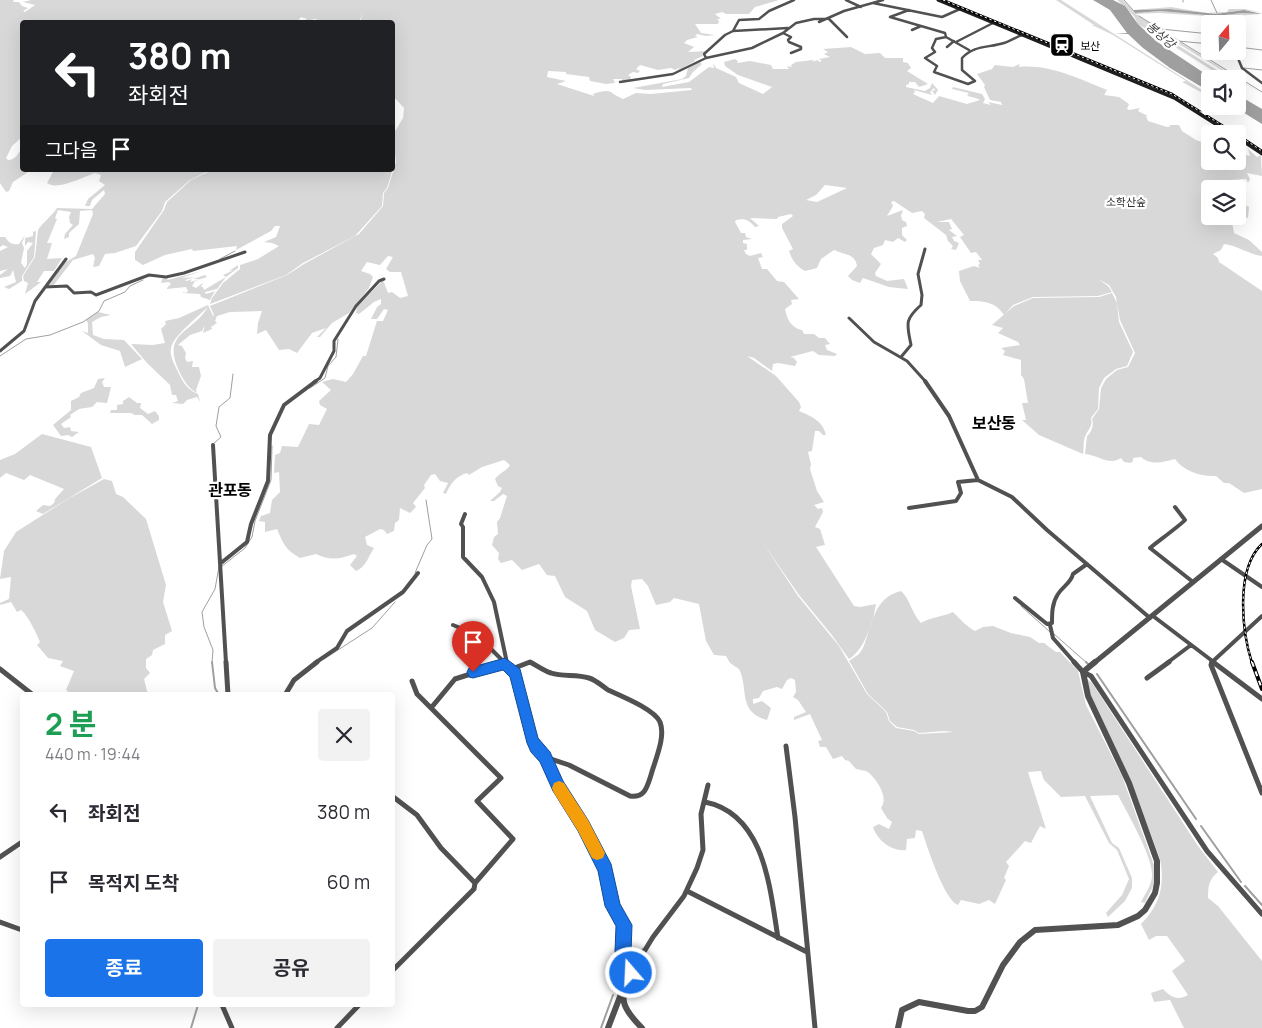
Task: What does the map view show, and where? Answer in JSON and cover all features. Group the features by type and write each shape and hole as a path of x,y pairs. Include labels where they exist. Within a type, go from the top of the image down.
{"main road":[{"path":"938,0 1174,98 1217,125"},
{"path":"1246,143 1262,154"}],"street":[{"path":"706,58 704,54 733,30 739,20 759,19 769,11 794,0"},
{"path":"846,0 861,7"},
{"path":"819,22 883,0"},
{"path":"873,4 942,17 960,9"},
{"path":"909,10 890,17 945,33 946,36 970,50"},
{"path":"620,82 673,74 706,58 752,48 804,21 827,18"},
{"path":"827,18 847,38"},
{"path":"947,47 955,41 993,23"},
{"path":"912,30 921,26"},
{"path":"733,30 788,28"},
{"path":"783,33 791,37 788,40 789,42 801,47 801,49 791,53"},
{"path":"946,36 936,39 932,48 935,52 925,57 937,66 934,72 965,83 972,83 975,81 962,70 962,58 970,50 981,46 1006,43 1022,35"},
{"path":"1239,60 1242,68 1262,83"},
{"path":"901,357 910,346 907,322 911,314 921,305 922,295 918,274 925,249"},
{"path":"45,287 67,286 74,293 91,292 96,294 149,275 168,277 245,252"},
{"path":"0,351 24,331 35,301 66,259"},
{"path":"221,563 243,546 248,539 251,524 268,481 270,435 284,405 320,378 335,349 334,341 356,306 378,281 384,279"},
{"path":"848,318 874,343 901,357 913,367 945,410 963,442 978,480"},
{"path":"213,445 228,692"},
{"path":"909,508 956,501 961,493 958,482 978,480 1012,497 1087,564 1152,617 1262,699"},
{"path":"1175,507 1184,518 1183,524 1171,530 1150,548 1192,582"},
{"path":"465,514 462,524 463,557 482,577 494,602 508,666"},
{"path":"1083,672 1262,526"},
{"path":"1221,559 1262,587"},
{"path":"1051,630 1052,604 1055,598 1062,588 1072,580 1073,574 1087,564"},
{"path":"287,692 298,673 336,650 348,630 397,599 413,582 418,573"},
{"path":"1015,598 1047,624 1053,638 1083,672 1091,676 1207,851 1262,914"},
{"path":"1212,661 1262,616"},
{"path":"453,625 477,635 508,666 519,684 531,739 536,748 545,757 558,786 583,825 606,869 613,906 624,925 623,952 631,973"},
{"path":"1147,678 1191,645"},
{"path":"1212,661 1214,672 1262,792"},
{"path":"431,708 455,679 530,662 551,673 579,675 592,679 607,689 634,702 656,717 660,722 662,734 651,776 646,790 637,797 630,796 569,765 545,757"},
{"path":"0,669 29,692"},
{"path":"898,1028 902,1010 919,1002 968,1011 975,1011 982,1007 1003,965 1020,942 1035,930 1054,927 1093,927 1130,922 1147,908 1153,900 1158,879 1157,861 1129,783 1088,696 1083,672"},
{"path":"395,968 474,889 475,883 513,839 477,802 501,778 417,694 412,681"},
{"path":"786,746 795,817 815,1028"},
{"path":"608,1028 631,973 653,937 687,891 703,853 700,820 708,785"},
{"path":"395,798 417,815 441,848 475,883"},
{"path":"705,802 717,804 736,817 753,836 770,896 778,938"},
{"path":"0,857 20,843"},
{"path":"687,891 807,952"},
{"path":"0,922 20,929"},
{"path":"623,991 622,999 628,1014 642,1028"},
{"path":"223,1007 232,1028"},
{"path":"337,1028 357,1007"}],"green space":[{"name":"소학산숲","path":"0,0 19,2 22,6 28,8 23,11 25,12 35,5 23,2 31,0 779,0 755,7 749,14 726,14 722,12 715,14 721,19 717,19 719,21 718,24 695,24 701,33 715,35 697,34 695,36 698,37 687,40 684,43 694,47 688,52 706,51 702,54 703,56 675,72 681,67 675,70 671,68 658,70 640,65 636,69 640,71 638,73 633,72 628,75 631,77 630,81 622,82 622,79 613,79 615,83 606,84 590,81 589,77 566,74 566,72 548,71 547,77 566,81 557,84 594,96 593,94 607,91 623,99 636,93 651,94 692,90 691,88 645,90 633,88 682,79 686,76 688,68 700,62 702,64 689,78 663,84 662,87 689,82 709,67 714,68 713,63 716,68 736,77 739,83 763,94 772,87 738,75 725,66 724,62 735,59 738,61 737,63 750,61 771,65 773,69 789,69 787,66 792,67 791,65 796,62 818,60 819,62 822,61 819,59 830,57 824,54 828,52 823,49 851,47 865,54 880,53 885,58 903,58 903,62 908,63 911,68 907,71 928,84 919,87 915,82 909,82 906,87 925,91 930,88 932,83 938,90 935,95 932,91 935,90 934,88 930,92 932,95 914,90 913,94 933,103 939,96 967,104 980,100 970,97 967,95 969,93 952,89 953,87 982,94 985,99 983,103 991,105 988,102 1002,105 1001,102 990,100 984,87 985,85 977,74 992,69 995,65 1013,67 1020,64 1019,67 1042,68 1075,77 1107,90 1104,95 1119,97 1129,104 1127,109 1129,110 1140,108 1138,111 1148,116 1146,116 1148,121 1167,127 1179,125 1182,131 1201,142 1201,170 1246,170 1246,155 1250,156 1248,149 1257,157 1261,155 1262,176 1247,173 1250,179 1248,183 1246,179 1201,180 1201,225 1233,225 1234,233 1249,240 1262,252 1262,256 1224,244 1221,250 1213,254 1218,258 1219,262 1262,291 1262,489 1244,493 1229,483 1224,483 1216,476 1199,474 1188,470 1175,459 1149,462 1141,457 1133,458 1131,463 1124,462 1121,458 1108,461 1085,454 1087,436 1093,426 1092,419 1099,409 1101,388 1106,379 1117,370 1128,367 1135,353 1120,320 1116,297 1109,285 1098,279 1108,286 1112,292 1098,296 1033,297 1013,305 1004,315 997,307 989,303 970,301 960,281 959,271 974,266 980,268 978,260 982,260 976,252 971,253 960,237 964,235 951,219 937,222 949,222 952,229 949,230 957,236 952,237 954,241 959,243 956,250 951,249 953,246 948,241 946,235 924,218 925,214 922,211 912,213 894,201 891,202 893,206 887,216 903,210 902,220 906,222 907,226 902,228 902,235 907,240 905,242 898,238 893,242 885,240 883,245 874,248 871,254 881,264 875,273 876,276 887,281 904,279 908,289 889,287 863,278 860,283 852,280 848,276 857,266 856,262 848,255 834,250 821,259 817,268 805,271 797,265 792,257 789,251 793,249 782,228 782,224 793,216 791,214 778,217 777,219 750,218 759,226 755,227 744,219 736,220 735,222 741,233 745,233 746,237 752,239 743,240 743,243 747,244 747,250 744,250 746,254 750,256 761,253 763,257 758,258 762,269 767,269 777,281 784,282 799,299 791,300 792,304 785,309 790,322 802,330 804,334 814,334 819,338 825,338 830,344 825,345 827,350 837,354 835,356 819,355 813,351 790,357 794,358 797,362 795,366 773,364 772,371 754,358 747,356 776,376 799,402 801,407 799,411 816,420 822,426 826,435 815,431 812,451 808,452 811,464 810,469 817,491 824,502 814,505 818,509 822,508 823,512 815,527 820,529 825,545 816,547 854,606 860,607 876,604 872,623 875,613 885,599 901,591 921,623 953,612 975,631 983,627 993,626 1011,633 1030,637 1039,643 1044,643 1056,652 1060,652 1078,671 1086,705 1122,776 1154,865 1154,884 1145,903 1141,902 1148,890 1152,877 1149,859 1118,795 1090,796 1112,843 1119,848 1132,878 1132,888 1125,901 1108,917 1106,913 1122,895 1129,879 1117,850 1109,843 1085,796 1061,797 1044,780 1041,771 1028,772 1046,829 1040,826 1031,843 1025,841 1006,862 1009,866 1004,878 1006,880 995,904 989,900 979,904 961,900 958,905 947,893 942,883 922,831 916,830 915,838 907,839 906,850 890,847 875,832 873,827 879,824 889,829 892,822 881,808 884,799 881,789 868,772 856,769 842,756 833,759 826,747 820,747 818,741 822,740 810,714 794,720 794,717 806,712 798,700 793,697 796,692 795,680 791,678 787,680 782,689 777,687 763,691 759,698 753,699 753,704 762,701 771,708 767,720 751,711 746,699 739,669 730,663 726,656 714,655 706,641 699,604 674,598 670,602 656,605 648,586 642,579 632,580 631,586 640,629 629,630 624,638 615,642 595,630 587,611 565,597 555,576 547,575 539,564 522,570 512,560 501,563 498,559 499,553 492,545 494,537 498,534 497,522 507,496 503,494 494,501 490,501 502,488 498,486 495,479 510,465 504,460 482,467 469,475 467,473 459,476 446,494 443,493 448,483 440,481 435,474 431,475 424,485 425,488 413,503 416,507 410,513 400,508 399,520 395,523 394,531 387,534 384,530 380,529 365,537 367,545 374,548 365,564 356,571 350,565 357,556 354,554 344,557 326,558 316,554 300,558 286,546 277,529 265,532 265,522 259,521 261,516 270,513 272,500 280,492 279,472 274,473 275,455 280,453 282,446 298,447 309,424 319,425 327,409 320,405 319,401 331,390 322,382 333,379 346,382 363,356 366,356 377,321 383,321 388,310 384,309 377,319 371,319 377,307 381,304 381,299 359,314 356,313 357,307 383,280 388,293 392,292 400,298 408,296 401,272 390,272 386,269 393,257 388,256 380,265 367,262 361,271 373,277 369,288 349,313 332,323 320,337 317,337 326,328 312,333 297,353 289,349 279,350 266,330 257,334 262,311 230,312 217,316 215,321 217,323 211,327 212,329 203,333 205,325 202,331 190,335 178,345 182,346 186,353 185,358 187,362 193,361 192,367 199,367 201,376 196,390 197,393 185,382 175,360 174,349 180,335 208,307 176,338 171,348 173,362 183,381 189,389 198,394 200,402 197,397 187,400 183,404 172,403 178,401 176,395 172,395 170,385 147,363 131,344 153,345 165,343 161,329 166,324 165,321 179,318 208,305 213,316 208,323 214,315 210,306 287,275 359,234 383,206 384,193 388,188 393,172 395,172 395,132 403,118 404,108 395,98 395,20 361,20 363,12 360,20 305,20 307,19 301,17 299,20 20,20 20,139 12,146 6,158 8,160 13,159 20,151 20,172 28,172 13,182 9,191 6,192 0,183","holes":["825,185 847,188 817,202 806,200 816,195","761,540 799,595 831,634 849,659 860,649 870,628 859,654 849,661 868,694 887,712 890,721 897,727 914,730 919,733 954,732 919,734 914,731 896,728 889,721 886,712 867,694 839,646 798,596"]},
{"path":"1056,0 1061,0 1201,89 1201,92 1182,82 1186,81 1113,35 1092,25 1094,25"},
{"path":"1117,0 1123,0 1135,13 1160,11 1206,15 1136,14 1201,55 1201,57 1137,19 1217,70 1212,70 1138,24 1134,16"},
{"path":"1171,7 1208,13 1227,12 1229,9 1245,9 1262,13 1243,10 1216,14 1170,9 1133,10"},
{"path":"1241,13 1262,14 1246,15 1225,15"},
{"path":"1205,60 1224,70 1222,70"},
{"path":"53,172 206,172 190,180 165,202 162,211 136,246 115,253 105,254 99,266 93,267 95,258 93,254 73,260 53,286 47,287 66,262 76,256 93,214 92,210 80,211 79,224 69,233 69,237 64,239 65,234 73,225 70,223 69,217 71,212 58,210 55,218 57,219 47,243 52,243 47,259 62,258 54,271 44,271 37,282 41,282 25,294 28,283 24,281 23,276 35,257 40,227 57,208 92,209 105,194 104,190 92,200 90,206 85,206 88,199 105,185 99,181 101,175 95,173 63,184 51,185 47,183"},
{"path":"208,172 392,172 387,188 383,193 382,206 355,236 303,263 286,275 210,304 223,283 240,269 240,265 258,259 279,246 264,242 276,237 280,226 275,226 271,231 236,250 237,246 193,251 192,249 165,255 143,265 135,260 135,252 164,210 167,202 191,180"},
{"path":"1246,206 1249,207 1248,218 1246,218"},
{"path":"36,231 34,257 22,276 22,281 9,289 4,287 16,282 13,270 10,276 0,278 0,275 8,269 0,271 0,251 8,247 3,245 0,247 0,237 5,237 11,243 19,244 25,235 22,243 24,248 21,263 25,268 27,264 27,251 33,243 28,242 25,246 25,238 33,236 33,232"},
{"path":"238,265 238,268 226,277 223,275 234,270 229,271"},
{"path":"202,271 181,278 194,277 185,280 192,279 190,282 200,279 193,279 205,275 207,277 195,281 192,286 196,288 203,283 201,287 204,290 226,277 217,289 205,292 206,294 215,291 210,300 201,297 200,294 183,293 188,291 186,287 166,289 171,284 169,282 161,283 163,277 168,278 167,280"},
{"path":"1112,293 1117,303 1119,322 1133,352 1127,366 1116,369 1104,378 1099,388 1098,409 1091,418 1091,426 1084,439 1083,454 1039,435 1022,420 1026,420 1022,403 1028,403 1024,379 1021,375 1021,360 1003,355 1005,351 1001,348 1020,345 1018,342 998,333 1003,328 992,325 1014,306 1033,298 1099,297"},
{"path":"98,312 111,315 101,317 92,322 93,335 104,339 124,340 142,359 125,367 120,351 101,345 82,331 88,333 88,323 86,320"},
{"path":"105,378 102,382 104,387 111,387 107,403 97,402 92,407 79,409 70,415 71,417 61,424 64,428 70,427 71,431 79,432 72,437 68,435 61,436 53,425 71,410 71,401 79,397 81,393 94,388 98,379"},
{"path":"129,397 137,403 141,403 140,408 148,414 155,411 159,416 159,420 152,424 142,415 110,413 111,410 117,410 117,405 123,404 123,401"},
{"path":"42,434 91,447 102,478 43,514 36,511 43,505 50,506 54,503 55,499 64,489 30,475 24,480 6,473 0,478 0,460 15,454"},
{"path":"104,479 112,481 116,494 123,497 146,519 166,585 163,602 172,631 165,635 165,644 153,650 152,655 146,659 146,668 150,673 144,679 147,692 68,692 66,690 74,671 60,666 63,661 48,658 37,645 40,642 37,634 21,610 17,612 11,602 0,605 0,603 9,599 11,577 0,579 4,551 16,532"},
{"path":"1086,678 1092,683 1198,846 1218,872 1210,883 1208,898 1218,906 1262,961 1262,1028 1184,1028 1170,1000 1154,1002 1151,993 1163,989 1174,997 1181,998 1188,995 1172,971 1185,961 1167,936 1156,936 1149,940 1141,924 1153,909 1160,894 1162,877 1160,859 1131,781 1090,693"}],"shaded area":[{"path":"1093,0 1113,0 1125,6 1138,24 1156,41 1201,71 1201,87 1170,68 1128,34 1115,34 1127,33 1110,10"},
{"path":"1170,9 1216,14 1244,10 1262,14 1206,15 1160,11 1135,13 1133,10"},
{"path":"1246,100 1262,109 1262,124 1246,114"}],"waterway":[{"path":"1124,0 1133,10"},
{"path":"1211,0 1217,13"},
{"name":"봉상강","path":"1139,16 1180,41"},
{"name":"봉상강","path":"1161,29 1201,33"},
{"name":"봉상강","path":"1180,41 1201,43"},
{"name":"봉상강","path":"1180,41 1262,92"},
{"path":"1246,48 1262,50"},
{"path":"1244,68 1262,70"},
{"path":"220,259 235,251"},
{"path":"0,356 26,339 50,335 83,322 99,311 104,301 125,292 130,286 143,280"},
{"path":"310,388 325,378 328,366 336,357 338,339"},
{"path":"213,444 221,437 216,426 219,407 230,398 233,374"},
{"path":"221,567 245,548 252,537 255,521 271,480 272,446"},
{"path":"415,573 427,545 432,539 426,500"},
{"path":"212,662 213,650 204,627 202,612 215,589 219,567"},
{"path":"324,659 372,628 395,602"},
{"path":"1021,606 1050,632"},
{"path":"1054,634 1087,663"},
{"path":"212,662 215,688 217,692"},
{"path":"1097,674 1196,819"},
{"path":"1201,826 1241,882"},
{"path":"1245,886 1262,905"},
{"path":"633,963 643,949"},
{"path":"616,989 627,969"},
{"path":"601,1028 613,995"},
{"path":"191,1028 197,1007"}],"railway":[{"path":"943,0 1172,94 1222,125"},
{"path":"1246,140 1262,151"},
{"path":"1252,663 1248,650 1244,618 1244,584 1253,555 1262,544"},
{"path":"1252,662 1262,689"}],"slow traffic":[{"path":"559,788 583,825 597,853"}],"place":[{"name":"보산","path":"1062,45"}],"district":[{"name":"보산동","path":"994,423"},
{"name":"관포동","path":"230,490"}],"route":[{"path":"473,672 505,663 515,674 531,739 536,748 545,757 552,775 583,825 606,869 613,906 624,925 623,952 631,973"}]}
